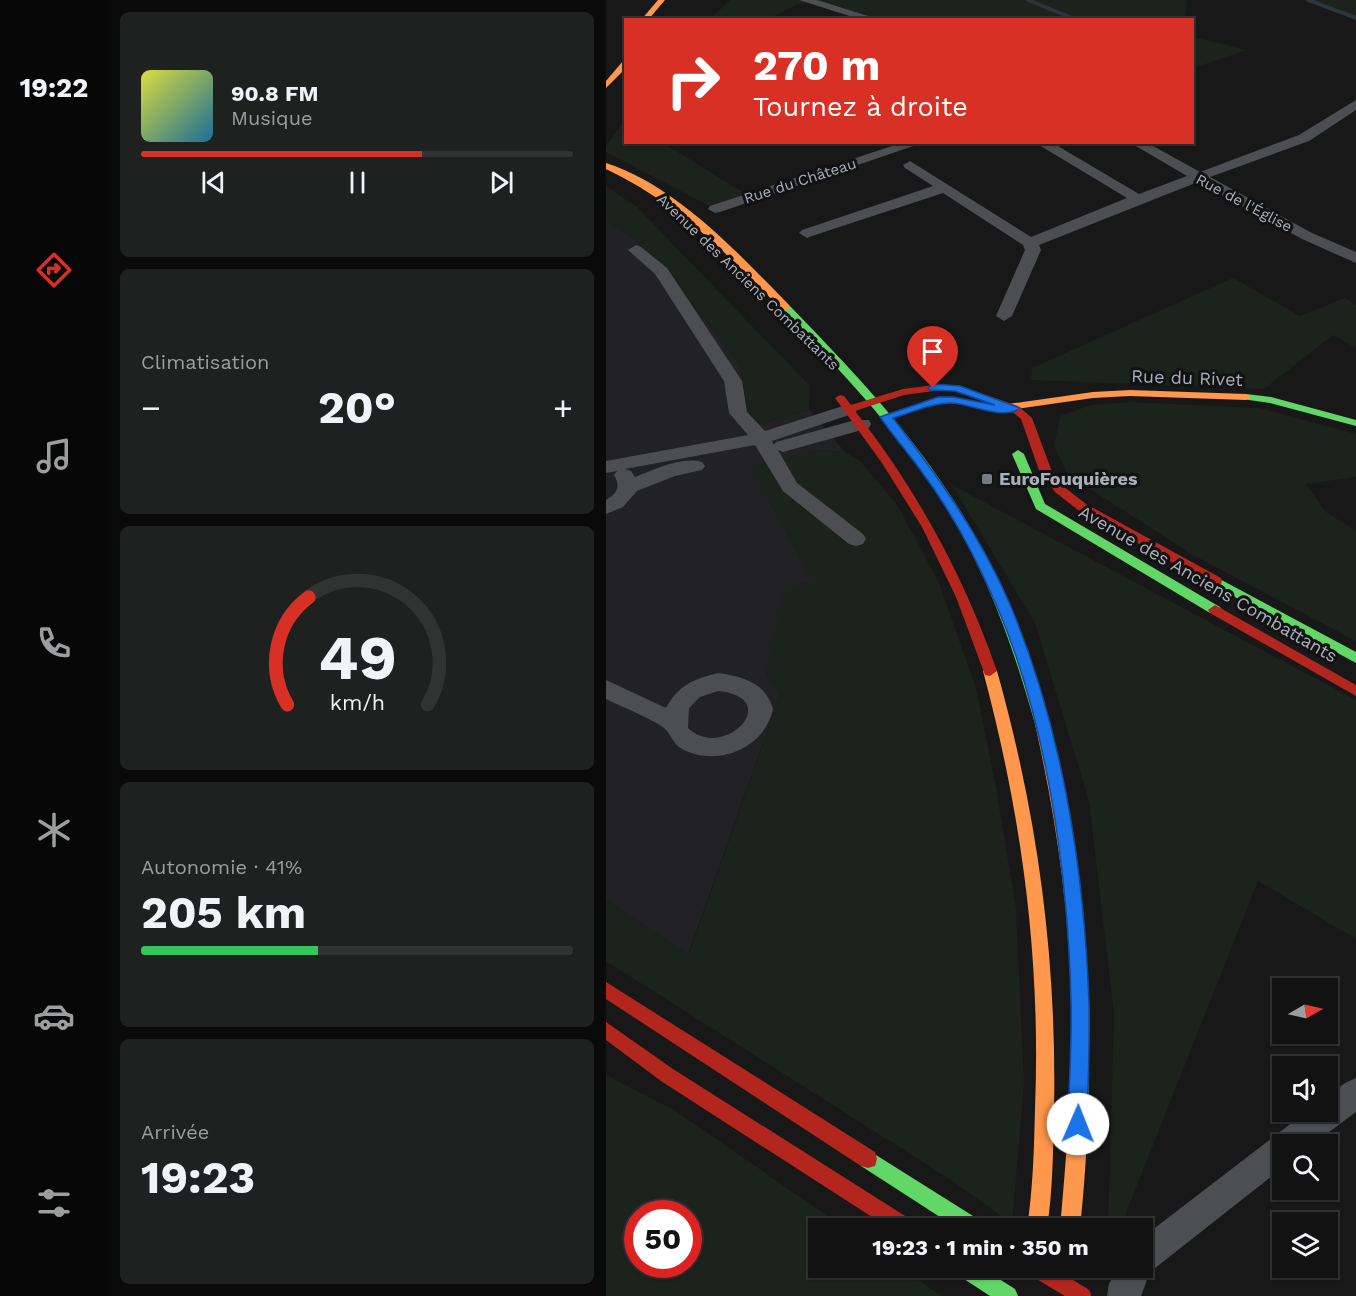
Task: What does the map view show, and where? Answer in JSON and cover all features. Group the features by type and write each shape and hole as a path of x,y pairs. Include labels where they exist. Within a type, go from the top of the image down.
{"main road":[{"path":"646,18 662,0"},
{"path":"665,18 675,6"},
{"path":"606,86 624,65"},
{"name":"Avenue des Anciens Combattants","path":"606,168 638,198"},
{"name":"Avenue des Anciens Combattants","path":"606,168 635,178 701,226 774,296 873,402 919,458 942,492 972,543 1002,602 1028,675 1053,768 1072,880 1080,1002 1078,1124 1071,1218"},
{"name":"Avenue des Anciens Combattants","path":"830,386 862,424 905,487 961,590 985,656 1013,752 1032,842 1044,951 1048,1075 1038,1218"},
{"path":"849,409 917,389 956,388 1011,414"},
{"name":"Rue du Rivet","path":"1011,414 1093,395 1236,396 1271,400 1356,423"},
{"path":"930,403 953,400 1011,414"},
{"path":"862,424 904,411"},
{"name":"Avenue des Anciens Combattants","path":"1011,414 1026,418 1045,470 1059,489 1082,507 1356,658"},
{"name":"Avenue des Anciens Combattants","path":"1015,445 1040,506 1096,541 1356,691"},
{"path":"606,990 958,1218"},
{"path":"606,1005 678,1038"},
{"path":"606,1030 667,1075 890,1218"},
{"path":"606,1049 667,1075"},
{"path":"980,1278 1008,1296"},
{"path":"1047,1278 1082,1296"},
{"path":"1065,1296 1066,1278"}],"street":[{"path":"805,0 855,17"},
{"path":"1030,243 1138,199 1304,138 1356,104"},
{"name":"Rue du Château","path":"715,209 913,144"},
{"path":"1043,144 1138,199"},
{"name":"Rue de l'Église","path":"1138,144 1307,236 1356,258"},
{"path":"910,165 1030,243 1033,250 1004,316"},
{"path":"807,233 943,188"},
{"path":"636,250 661,271 734,381 738,413 765,444 790,487 856,540"},
{"path":"606,508 620,500 628,487 670,471 765,444 849,409"},
{"path":"606,467 765,444 862,424"},
{"path":"606,467 622,474 627,480 628,487"},
{"path":"606,689 675,723"},
{"path":"1301,1134 1356,1093"},
{"path":"1153,1250 1272,1157"},
{"path":"1124,1296 1129,1278"}],"shaded area":[{"path":"730,0 1187,1 1185,18 872,18 810,2 796,5 770,18 711,18"},
{"path":"1307,0 1356,0 1356,18"},
{"path":"1194,37 1247,50 1194,68"},
{"path":"624,121 624,144 665,144 751,197 715,209 606,152 606,146"},
{"path":"606,186 637,207 810,386 809,410 760,424 747,410 740,365 669,273 631,236 606,219"},
{"path":"606,219 631,236 669,273 740,365 747,410 760,424 809,410 845,452 818,450 752,467 812,580 780,695 688,955 606,900"},
{"path":"1233,278 1300,316 1345,298 1356,305 1356,348 1333,335 1264,389 1031,380 1032,368"},
{"path":"1129,402 1260,408 1356,434 1356,477 1306,484 1326,512 1356,531 1356,641 1193,555 1068,475 1054,446 1060,416 1091,405"},
{"path":"818,450 845,452 860,461 898,506 939,583 976,688 995,782 1016,908 1024,1085 1013,1218 1004,1218 951,1180 606,961 606,900 689,954 780,695 765,674 785,590 811,580 751,466"},
{"path":"952,485 1356,700 1356,939 1258,881 1124,1218 1108,1218 1114,1014 1089,801 1035,623"},
{"path":"606,1075 674,1110 831,1218 808,1218 808,1278 916,1278 942,1296 606,1296"}],"waterway":[{"path":"1028,0 1072,18"},
{"path":"1308,0 1356,18"}],"traffic: fast":[{"path":"785,307 876,405 946,497 981,559 1010,623 1042,724"},
{"path":"1246,397 1271,400 1356,423"},
{"path":"1018,454 1040,506 1215,610"},
{"path":"1216,581 1356,658"},
{"path":"868,1159 959,1218"},
{"path":"980,1278 1008,1296"}],"traffic: slow":[{"path":"646,18 662,0"},
{"path":"606,86 624,65"},
{"path":"606,166 632,178 680,209 724,246 785,307"},
{"path":"1001,408 1093,395 1130,393 1246,397"},
{"path":"990,671 1005,727 1029,839 1042,952 1046,1066 1038,1218"},
{"path":"1042,724 1057,791 1068,859 1076,927 1080,995 1079,1083 1071,1218"}],"traffic: jam":[{"path":"853,408 903,392 934,388 956,388 1014,408 1026,418 1045,470 1059,489 1082,507 1216,581"},
{"path":"840,398 887,461 928,527 963,597 990,671"},
{"path":"1215,610 1356,691"},
{"path":"606,990 868,1159"},
{"path":"606,1030 667,1075 890,1218"},
{"path":"1052,1278 1082,1296"}],"place":[{"name":"EuroFouquières","path":"987,479"}],"route":[{"path":"933,388 956,388 1014,408 990,408 953,400 938,401 886,417 931,475 972,543 1002,602 1028,675 1053,768 1072,880 1080,1002 1078,1124"}]}
